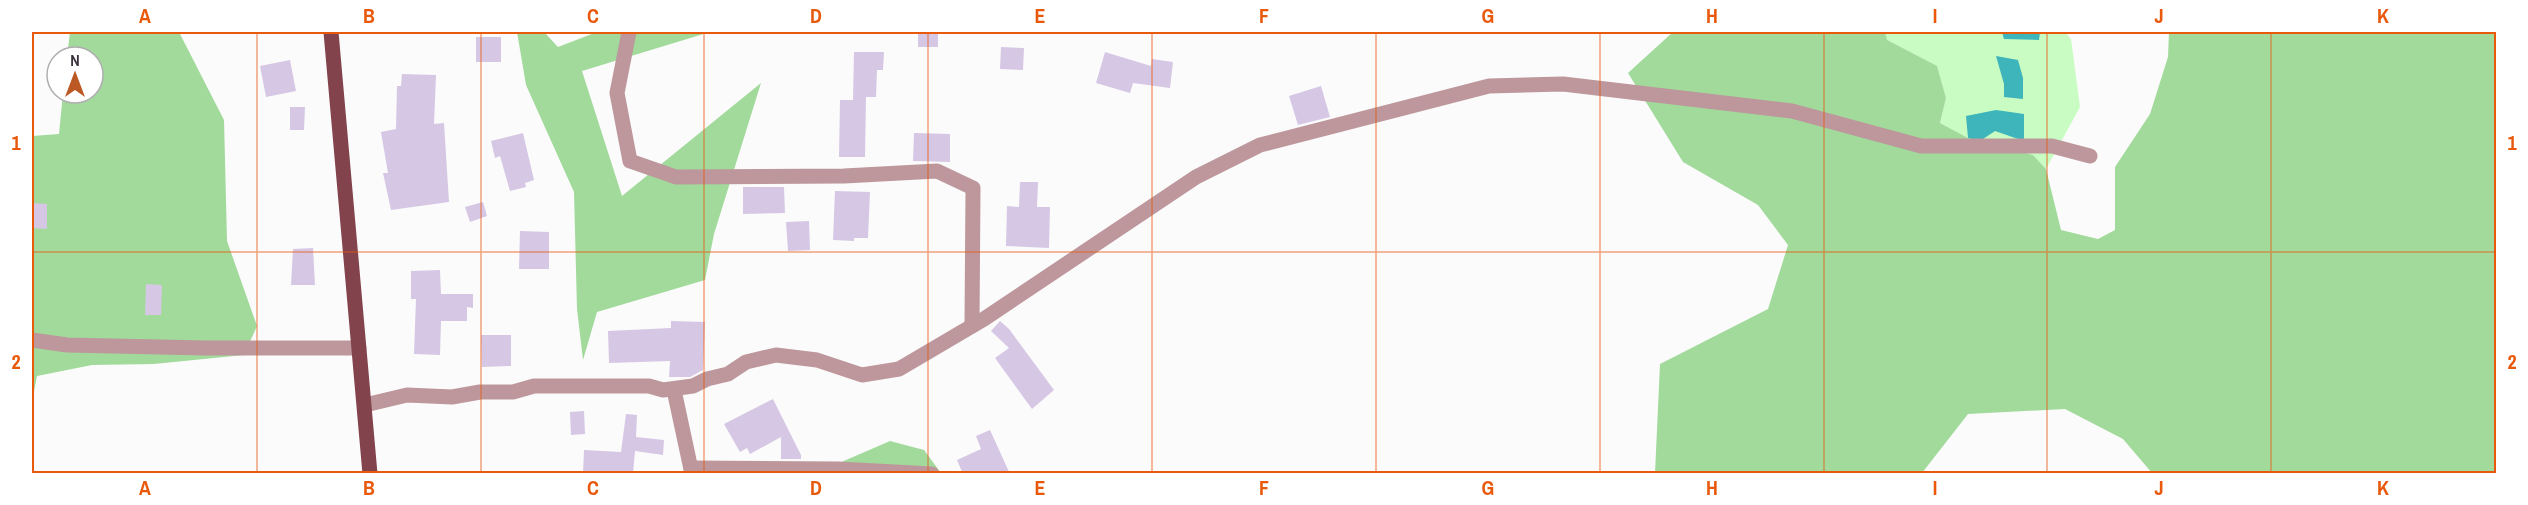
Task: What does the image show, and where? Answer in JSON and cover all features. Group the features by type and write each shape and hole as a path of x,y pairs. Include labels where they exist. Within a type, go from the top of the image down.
{"main road":[{"path":"331,32 370,474"}],"street":[{"path":"629,32 617,93 630,161 676,177 844,176 937,171 973,188 972,326"},
{"path":"365,405 406,395 452,397 480,392 513,392 534,386 649,386 674,390 728,374 746,362 776,355 817,360 862,375 899,369 972,326 1196,177 1260,145 1489,87 1563,84 1609,89 1792,111 1921,146 2052,146 2090,156"},
{"path":"32,340 67,345 359,348"},
{"path":"674,390 691,471 839,469 932,474"}],"green space":[{"path":"70,32 179,32 224,120 227,241 257,326 244,355 154,364 92,365 37,376 32,402 32,136 59,134 62,105 105,105 105,45 68,45"},
{"path":"517,32 544,32 558,47 597,32 710,32 582,71 622,196 761,83 714,234 705,280 597,312 583,360 577,309 574,192 526,85"},
{"path":"1673,32 1885,32 1887,40 1937,66 1946,98 1940,123 1968,138 2033,155 2046,169 2061,230 2098,239 2115,230 2115,167 2150,114 2168,57 2169,32 2496,32 2496,473 2152,473 2123,439 2065,409 1968,414 1922,473 1655,473 1660,364 1768,309 1788,245 1758,205 1683,162 1628,73"},
{"path":"1885,32 2065,32 2071,39 2080,107 2046,169 2033,155 1968,138 1940,123 1946,98 1937,67 1886,40"},
{"path":"890,441 924,450 941,473 769,474 830,467"}],"water":[{"path":"2002,32 2040,32 2039,40 2004,39"},
{"path":"1996,56 2018,60 2023,78 2023,99 2004,97 2004,84"},
{"path":"1996,110 2024,114 2024,141 1995,131 1980,141 1968,138 1966,116"}],"building":[{"path":"918,33 938,34 938,47 918,47"},
{"path":"476,37 501,37 501,62 476,62"},
{"path":"1001,47 1024,48 1023,70 1000,69"},
{"path":"854,52 884,52 883,70 877,70 876,97 866,97 865,157 839,157 840,100 853,100"},
{"path":"1105,52 1151,66 1152,59 1173,62 1170,88 1133,83 1130,93 1096,83"},
{"path":"290,60 296,91 266,97 260,66"},
{"path":"402,74 436,75 434,124 444,123 449,202 391,210 383,173 388,173 381,132 396,129 397,86 401,86"},
{"path":"1321,86 1330,117 1298,125 1289,96"},
{"path":"290,107 305,107 304,130 290,130"},
{"path":"523,133 534,180 525,183 526,187 510,191 500,156 495,158 491,141"},
{"path":"914,133 950,134 950,162 913,161"},
{"path":"1020,182 1038,182 1037,207 1050,207 1049,248 1006,246 1007,206 1019,207"},
{"path":"743,187 784,187 785,213 743,214"},
{"path":"835,191 870,192 868,238 854,238 854,241 833,240"},
{"path":"483,202 487,216 470,222 465,207"},
{"path":"32,203 47,204 47,229 32,228"},
{"path":"809,221 810,250 788,251 786,222"},
{"path":"520,231 549,232 549,269 519,269"},
{"path":"313,248 315,285 291,285 293,249"},
{"path":"440,270 441,294 473,294 473,308 467,307 467,321 441,321 440,355 414,354 416,299 411,299 411,271"},
{"path":"146,284 162,285 161,315 145,315"},
{"path":"671,321 705,322 703,370 690,377 669,377 670,361 609,363 608,331 671,328"},
{"path":"1000,321 1009,329 1054,390 1032,409 995,358 1009,348 991,331"},
{"path":"481,335 511,335 511,366 482,367"},
{"path":"773,399 801,459 781,459 781,437 750,454 747,448 740,452 724,424"},
{"path":"584,411 585,434 571,435 570,412"},
{"path":"626,414 637,415 636,437 664,440 663,455 635,451 633,474 583,474 584,450 621,452"},
{"path":"990,430 1010,474 963,474 957,460 981,449 976,436"}]}
